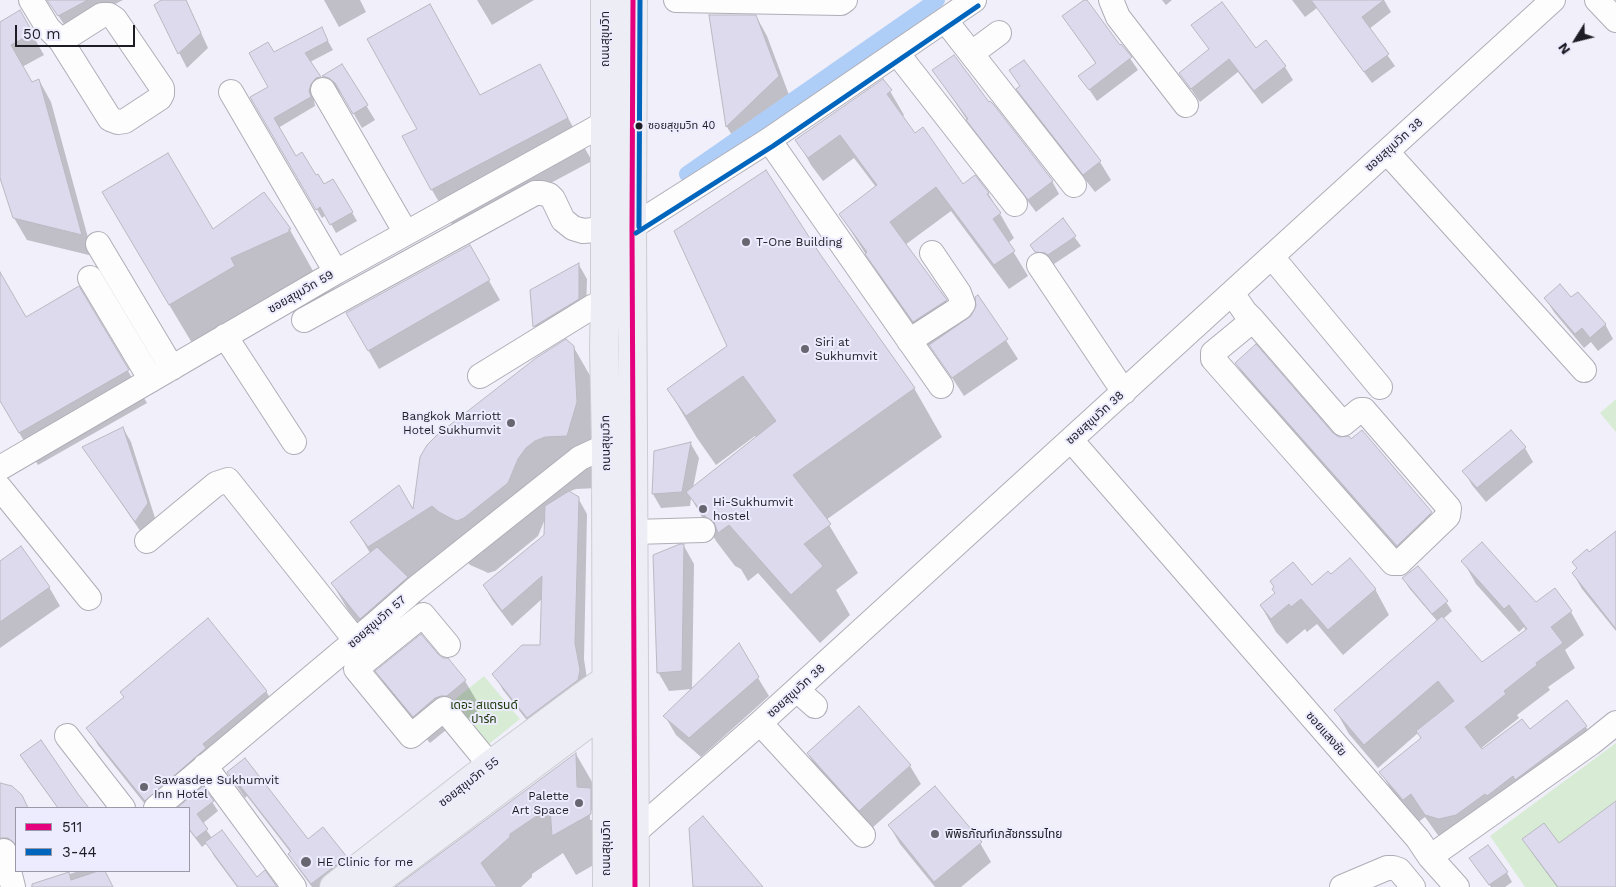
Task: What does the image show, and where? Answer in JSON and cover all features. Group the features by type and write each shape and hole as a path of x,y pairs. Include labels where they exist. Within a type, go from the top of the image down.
{"main road":[{"name":"ถนนสุขุมวิท","path":"605,0 606,887"},
{"path":"633,0 633,711 635,887"},
{"path":"605,230 632,227"},
{"path":"606,680 633,677"},
{"name":"ซอยสุขุมวิท 55","path":"334,887 490,765 606,680"},
{"path":"606,710 633,711"},
{"name":"ซอยสุขุมวิท 55","path":"369,887 606,710"}],"street":[{"path":"31,0 48,28 61,41 110,119 118,122 125,121 160,98 162,88 115,19 108,15 102,15 61,41"},
{"path":"676,0 841,3 845,0"},
{"path":"632,227 769,140 974,0"},
{"path":"1110,0 1118,17 1186,105"},
{"name":"ซอยสุขุมวิท 38","path":"634,833 797,690 1124,392 1243,308 1272,257 1554,0"},
{"path":"1597,0 1616,20"},
{"path":"945,20 1074,185"},
{"path":"972,53 999,33"},
{"path":"897,53 1015,204"},
{"path":"323,90 406,233"},
{"path":"231,92 336,272"},
{"name":"ซอยสุขุมวิท 59","path":"0,468 336,272 605,123"},
{"path":"769,140 941,386"},
{"path":"1387,152 1584,370"},
{"path":"304,320 536,193 542,192 553,199 563,220 573,228 583,231 605,230"},
{"path":"98,244 172,368"},
{"path":"909,341 960,308 963,304 959,293 932,253"},
{"path":"1272,257 1380,387"},
{"path":"1039,265 1124,392"},
{"path":"90,278 151,380"},
{"path":"480,376 592,307 605,301"},
{"path":"1243,308 1343,424 1360,410 1364,410 1449,508 1448,516 1399,563 1392,563 1213,359 1213,353 1243,308"},
{"path":"225,336 294,442"},
{"name":"ซอยแสงชัย","path":"1071,440 1418,839 1430,857 1457,887"},
{"name":"ซอยสุขุมวิท 57","path":"157,807 356,640 414,588 580,458 606,446"},
{"path":"146,541 216,484 228,480 356,640"},
{"path":"0,488 89,598"},
{"path":"634,532 702,530"},
{"path":"399,603 413,622"},
{"path":"448,645 423,615 356,669 411,736 444,709 490,765"},
{"path":"797,690 814,706"},
{"path":"760,723 863,835"},
{"path":"1430,857 1591,743 1616,723"},
{"path":"67,736 122,807"},
{"path":"205,766 294,887"},
{"path":"4,851 13,887"},
{"path":"1342,887 1387,868 1393,868 1399,870 1413,887"}],"green space":[{"path":"1616,399 1616,432 1600,413"},
{"name":"เดอะ สแตรนด์ ปาร์ค","path":"484,676 520,719 484,748 448,705"},
{"path":"1616,743 1616,887 1525,887 1490,836"}],"building":[{"path":"47,0 88,0 58,16"},
{"path":"161,0 186,0 201,33 178,54 154,5"},
{"path":"1084,0 1087,0 1120,45 1132,57 1089,90 1078,76 1096,63 1062,16"},
{"path":"1311,0 1384,0 1362,17 1389,54 1364,72"},
{"path":"1222,2 1256,48 1266,40 1286,66 1254,91 1229,59 1191,89 1179,73 1209,49 1191,25"},
{"path":"430,4 480,95 540,64 568,118 431,190 402,136 417,129 367,39"},
{"path":"20,10 33,33 11,45 32,82 39,79 82,235 13,218 0,178 0,22"},
{"path":"709,15 756,15 779,76 726,127"},
{"path":"322,27 328,41 305,53 321,77 316,78 311,84 309,91 311,97 274,118 296,156 302,152 324,184 333,179 353,212 330,225 320,207 316,210 250,97 268,87 249,53 268,42 274,52"},
{"path":"954,55 989,102 994,105 1053,181 1028,200 966,120 968,119 932,70"},
{"path":"1024,60 1101,161 1083,175 1016,89 1020,86 1009,70"},
{"path":"342,64 368,105 353,114 335,83 329,78 322,76"},
{"path":"883,79 892,90 887,94 915,133 923,127 963,184 975,175 989,193 987,194 1001,213 993,219 1015,251 994,265 936,187 890,222 947,300 913,322 865,254 867,252 839,214 877,185 840,135 808,158 795,140"},
{"path":"168,153 213,229 264,192 291,229 289,229 289,232 231,258 235,266 169,305 102,192"},
{"path":"766,170 820,254 915,388 793,475 831,524 804,544 823,566 791,595 729,525 718,533 714,522 706,517 686,492 776,421 743,376 686,416 667,389 727,346 674,231"},
{"path":"1063,218 1076,236 1048,255 1035,252 1030,245"},
{"path":"470,245 490,280 368,351 346,313"},
{"path":"579,263 579,299 533,327 530,290"},
{"path":"0,272 26,317 79,286 129,370 19,433 0,401"},
{"path":"1560,284 1571,297 1578,292 1606,324 1590,338 1582,328 1575,334 1544,298"},
{"path":"978,295 1008,339 952,378 929,345 971,316 976,306 975,297"},
{"name":"Bangkok Marriott Hotel Sukhumvit","path":"566,339 574,346 577,402 567,436 545,437 535,441 526,448 518,459 508,483 464,518 457,521 439,512 432,506 368,547 350,522 399,485 413,509 420,457 427,445 437,435 536,358"},
{"path":"1256,344 1333,433 1339,437 1349,436 1351,439 1362,430 1432,512 1397,546 1235,363"},
{"path":"123,427 148,503 135,522 82,447"},
{"path":"1511,430 1526,447 1477,488 1462,471"},
{"path":"691,442 682,492 652,494 654,451"},
{"path":"569,491 579,497 575,643 580,670 578,680 527,718 492,674 522,645 540,645 542,576 502,611 483,585 544,535 545,506"},
{"path":"1616,531 1616,629 1572,573 1577,568 1572,562 1587,549 1589,552"},
{"path":"1482,542 1536,602 1555,588 1572,611 1551,627 1563,643 1536,663 1537,665 1504,691 1506,694 1465,727 1482,749 1522,719 1530,729 1567,700 1587,726 1515,780 1513,776 1487,796 1485,794 1456,815 1439,819 1425,815 1411,794 1403,800 1379,772 1421,738 1416,731 1454,701 1438,681 1364,745 1334,710 1442,616 1482,662 1527,629 1509,605 1504,609 1461,561"},
{"path":"684,544 682,671 657,673 653,555"},
{"path":"21,546 50,587 0,622 0,561"},
{"path":"377,547 408,577 360,619 331,583"},
{"path":"1350,558 1376,589 1328,630 1301,599 1291,607 1289,604 1271,619 1260,605 1275,593 1270,581 1293,562 1312,585 1328,571 1331,574"},
{"path":"1418,566 1448,601 1432,614 1402,578"},
{"path":"208,618 267,691 203,744 206,748 145,801 86,728 124,697 120,692"},
{"path":"421,634 438,654 443,658 448,658 466,680 447,696 435,698 413,717 375,671"},
{"path":"739,643 759,677 689,738 663,716"},
{"path":"859,706 911,765 859,811 807,753"},
{"path":"41,740 88,807 57,807 20,755"},
{"path":"576,753 577,787 591,788 591,814 552,836 550,807 510,834 510,837 481,863 497,887 395,887"},
{"path":"245,758 308,839 323,827 347,857 311,884 288,854 291,851 238,783 236,785 227,772"},
{"path":"0,783 12,786 22,795 28,807 15,807 15,844 8,838 0,838"},
{"path":"203,786 214,801 197,814 208,829 196,838 190,830 190,807 178,807"},
{"name":"พิพิธภัณฑ์เภสัชกรรมไทย","path":"935,786 982,842 934,882 888,825"},
{"path":"1616,801 1616,887 1558,887 1522,839 1544,823 1559,843"},
{"path":"703,816 763,887 693,887 689,828"},
{"path":"222,830 257,877 265,870 277,887 238,887 205,842"},
{"path":"1488,845 1508,872 1489,885 1469,858"},
{"path":"69,872 71,880 95,872 106,872 113,887 32,887 32,884"}],"waterway":[{"path":"687,174 937,0"}],"transit line":[{"name":"511","path":"633,0 632,227 635,887"},
{"name":"3-44","path":"639,227 640,0"},
{"name":"3-44","path":"636,233 773,146 978,6"}],"place":[{"name":"ซอยสุขุมวิท 40","path":"639,126"},
{"name":"T-One Building","path":"746,242"},
{"name":"Siri at Sukhumvit","path":"805,349"},
{"name":"Bangkok Marriott Hotel Sukhumvit","path":"511,423"},
{"name":"Hi-Sukhumvit hostel","path":"703,509"},
{"name":"Sawasdee Sukhumvit Inn Hotel","path":"144,787"},
{"name":"Palette Art Space","path":"579,803"},
{"name":"พิพิธภัณฑ์เภสัชกรรมไทย","path":"935,834"},
{"name":"HE Clinic for me","path":"306,862"}]}
